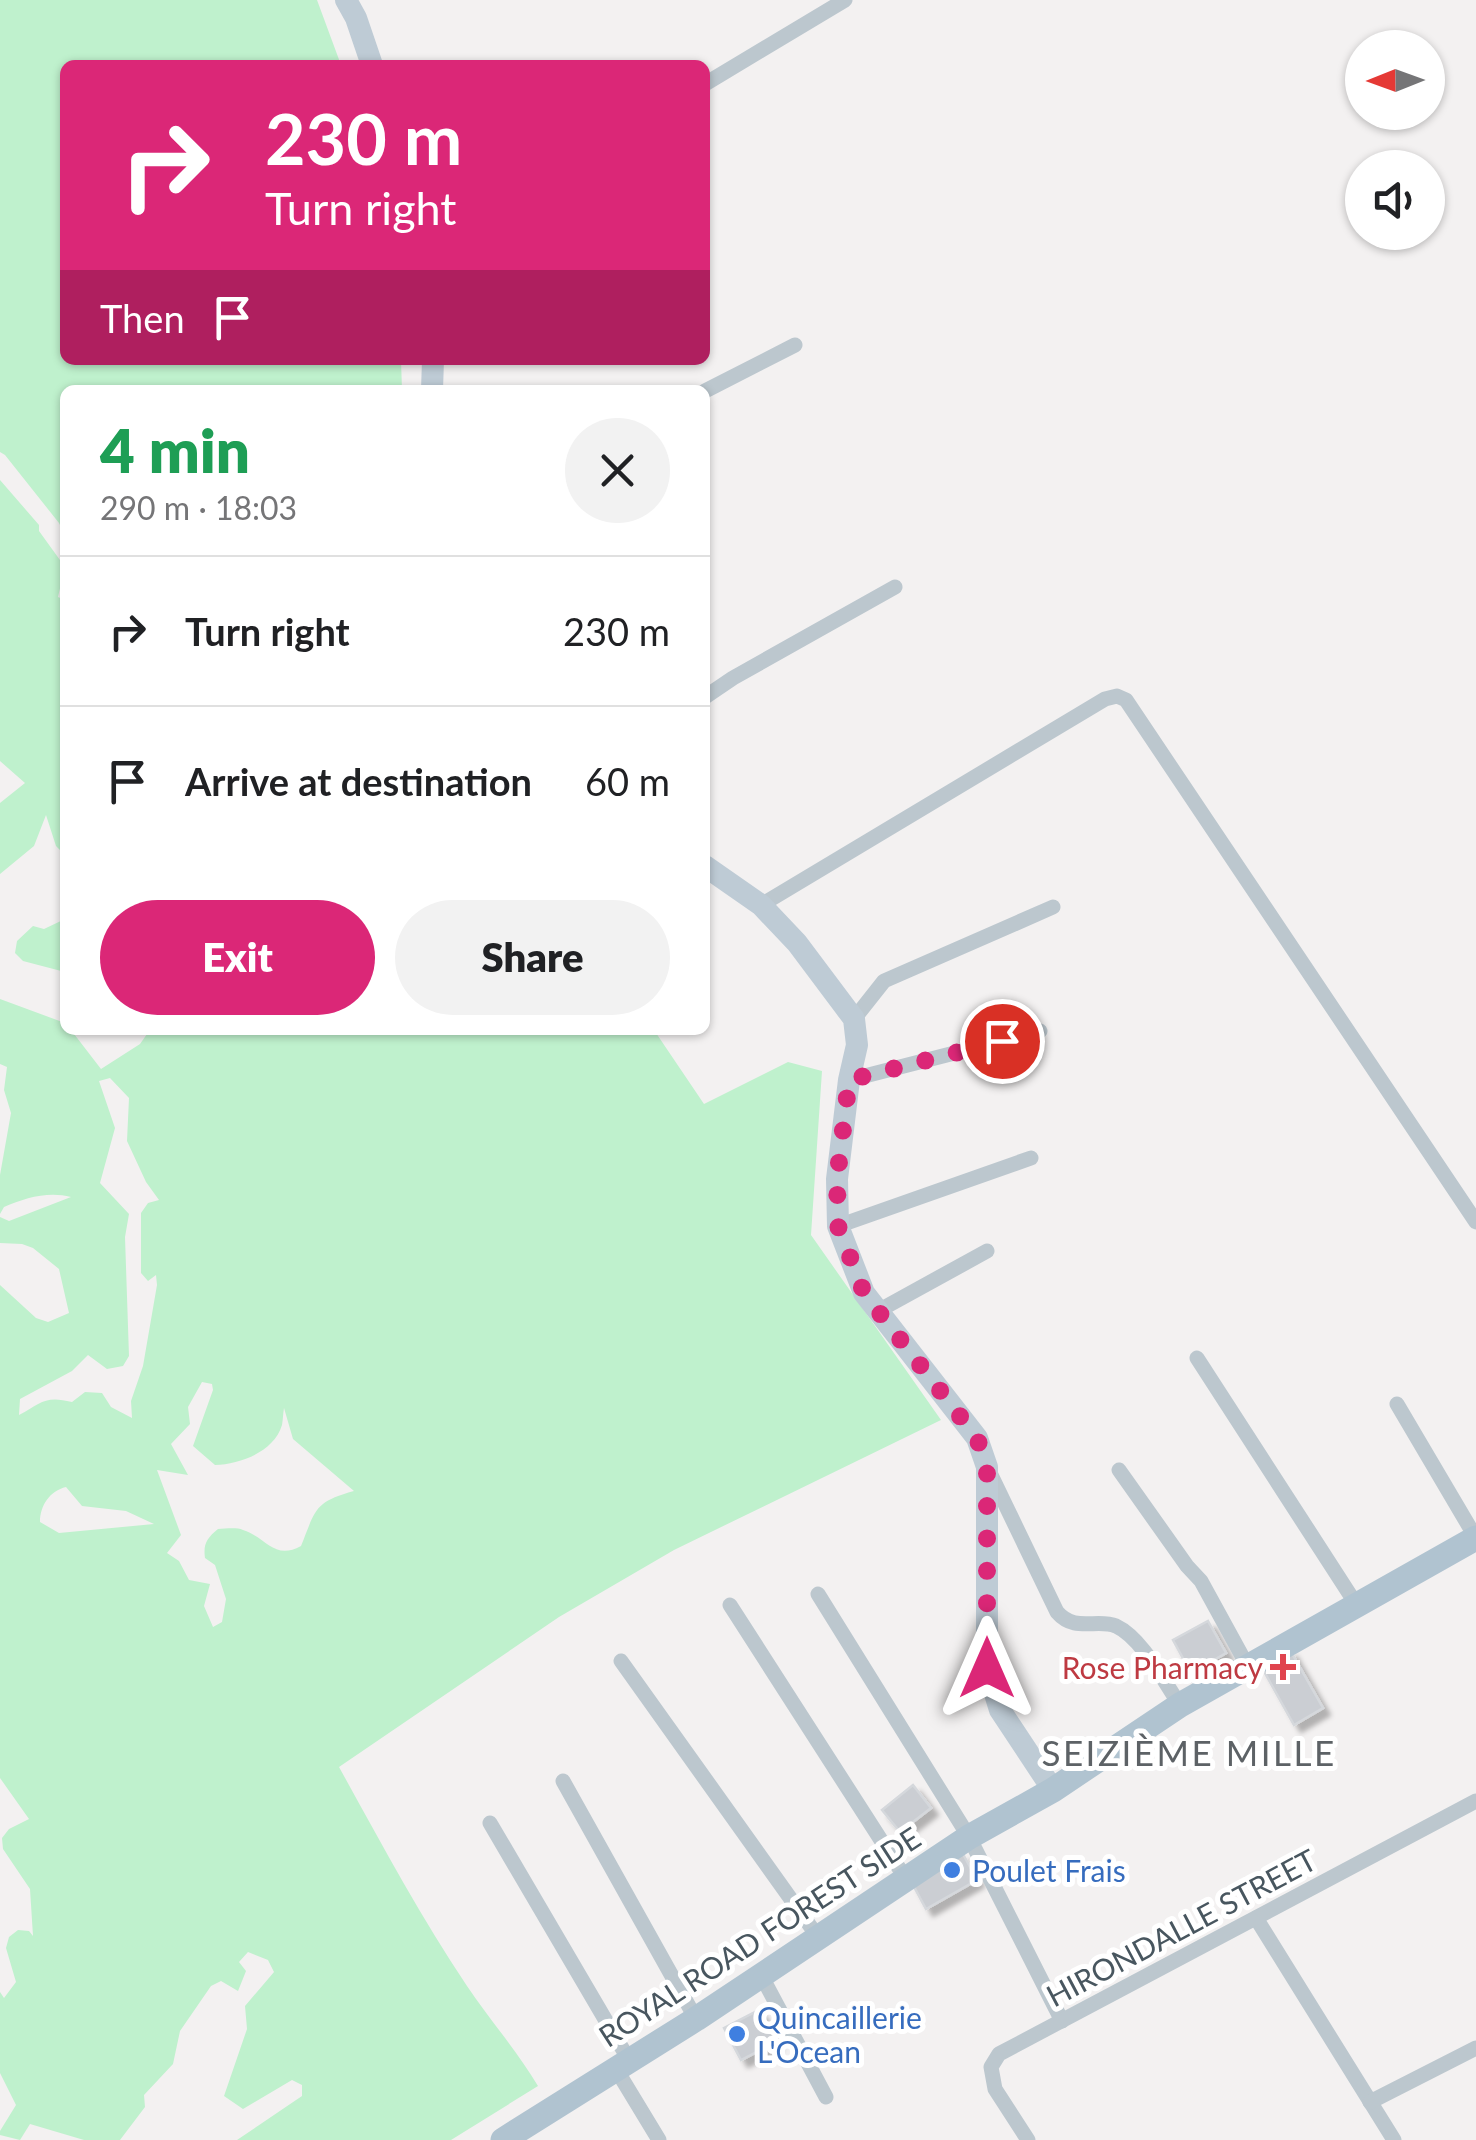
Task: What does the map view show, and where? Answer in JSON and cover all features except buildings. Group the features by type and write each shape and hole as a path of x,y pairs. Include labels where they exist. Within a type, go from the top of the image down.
{"main road":[{"path":"346,0 370,60"},
{"path":"710,869 761,905 797,942 854,1019 857,1045 837,1179 838,1226 864,1293 977,1438 987,1467 987,1668 1000,1710 1053,1790"},
{"name":"ROYAL ROAD FOREST SIDE","path":"503,2140 1180,1705 1476,1538"}],"street":[{"path":"710,81 845,0"},
{"path":"710,388 795,345"},
{"path":"710,694 895,587"},
{"path":"761,905 1117,696 1126,700 1476,1222"},
{"path":"854,1019 884,981 1053,907"},
{"path":"849,1080 1040,1031"},
{"path":"838,1226 1031,1158"},
{"path":"878,1311 987,1251"},
{"path":"1198,1358 1356,1604"},
{"path":"1397,1404 1476,1538"},
{"path":"987,1467 1057,1612 1064,1620 1083,1625 1114,1625 1136,1641 1180,1705"},
{"path":"1120,1470 1201,1581 1247,1665"},
{"path":"818,1594 970,1837 1062,2021"},
{"path":"730,1604 906,1878"},
{"path":"622,1661 818,1937"},
{"path":"563,1781 696,2019"},
{"name":"HIRONDALLE STREET","path":"1028,2140 996,2089 990,2067 1000,2054 1476,1801"},
{"path":"490,1824 623,2064 659,2140"},
{"path":"1256,1918 1394,2140"},
{"path":"761,1975 826,2097"},
{"path":"1370,2102 1476,2048"}],"green space":[{"path":"0,0 317,0 339,60 60,60 60,365 401,365 402,385 60,385 60,525 0,452"},
{"path":"0,480 39,525 39,531 60,560 60,850 46,815 34,846 0,874 0,803 25,783 0,761"},
{"path":"60,921 60,971 23,961 15,953 17,941 33,926 44,929"},
{"path":"0,999 60,1021 60,1035 75,1035 101,1069 140,1044 146,1035 657,1035 704,1104 788,1062 822,1071 811,1235 941,1420 674,1550 559,1617 339,1767 450,1960 538,2086 451,2140 237,2140 302,2096 302,2085 292,2080 243,2109 224,2096 247,2029 245,2006 274,1972 268,1960 248,1952 239,1962 246,1971 238,1991 221,1981 211,1986 180,2031 173,2064 144,2095 145,2107 120,2140 84,2140 30,2124 20,2140 0,2135 16,2105 0,2073 0,1992 4,1998 16,1982 6,1948 9,1937 18,1930 29,1931 33,1936 30,1889 3,1849 2,1838 9,1829 29,1819 0,1778 0,1285 36,1318 48,1322 69,1313 59,1269 33,1248 0,1243 0,1217 9,1221 71,1197 28,1198 4,1207 0,1214 0,1175 11,1113 4,1090 7,1067 0,1064","holes":["110,1078 129,1098 127,1141 159,1200 148,1203 141,1213 141,1273 148,1281 156,1275 157,1285 143,1366 131,1401 132,1418 111,1407 102,1393 85,1392 72,1402 49,1400 19,1415 20,1399 72,1371 88,1355 107,1369 123,1366 129,1356 125,1237 129,1214 100,1183 115,1128 99,1081","202,1382 212,1384 213,1390 193,1446 215,1465 245,1459 264,1449 278,1434 284,1408 293,1439 354,1491 324,1503 314,1515 301,1546 292,1550 277,1549 240,1529 214,1532 205,1545 205,1558 215,1565 226,1599 222,1622 213,1627 204,1606 210,1584 189,1580 179,1561 167,1553 181,1535 157,1470 188,1475 171,1444 190,1424 188,1407","66,1487 82,1506 126,1511 154,1524 59,1533 40,1522 47,1500"]}],"place":[{"name":"Rose Pharmacy","path":"1283,1667"},
{"name":"Poulet Frais","path":"952,1870"},
{"name":"Quincaillerie L'Ocean","path":"737,2034"}],"district":[{"name":"SEIZIÈME MILLE","path":"1189,1752"}],"route":[{"path":"987,1668 987,1467 977,1438 864,1293 838,1226 837,1179 849,1080 1002,1041"}]}
